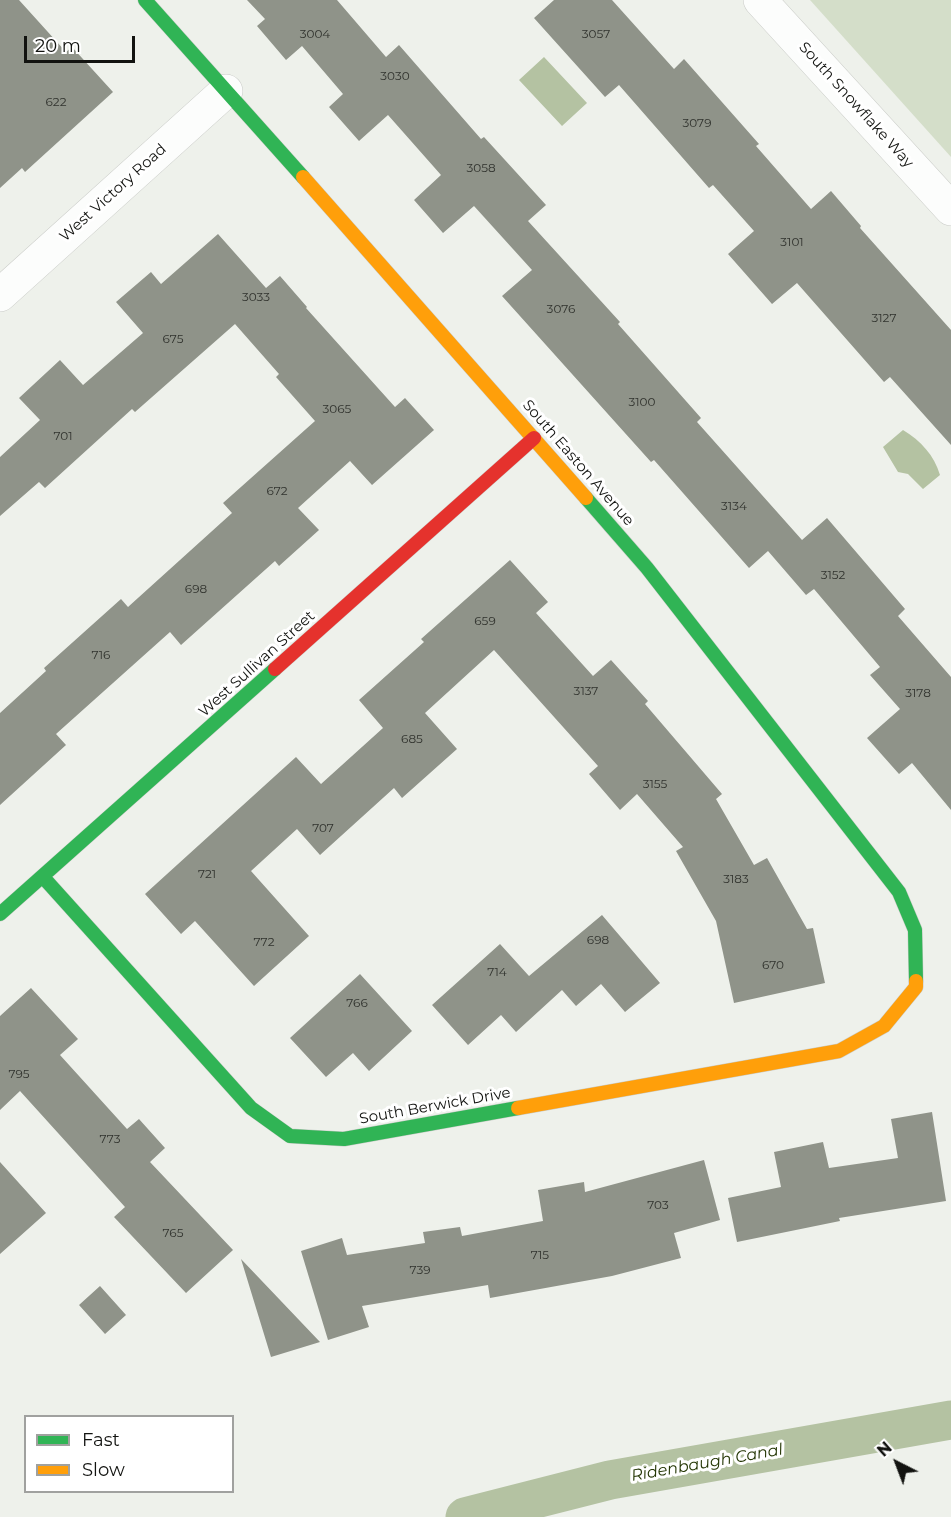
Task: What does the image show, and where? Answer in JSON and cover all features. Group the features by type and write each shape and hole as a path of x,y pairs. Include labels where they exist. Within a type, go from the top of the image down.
{"street":[{"name":"South Easton Avenue","path":"145,0 648,568 899,892 915,930 916,987"},
{"name":"South Snowflake Way","path":"760,0 951,209"},
{"name":"West Victory Road","path":"0,295 226,91"},
{"name":"West Sullivan Street","path":"0,914 534,438"},
{"name":"South Berwick Drive","path":"43,877 251,1108 290,1136 344,1139 839,1051 884,1026 916,987"}],"shaded area":[{"path":"810,0 951,0 951,157"},
{"path":"544,57 587,103 562,126 519,80"},
{"path":"903,430 926,449 940,475 923,489 908,474 898,472 883,447"}],"building":[{"path":"0,0 19,0 66,52 72,47 113,92 25,172 22,168 0,188"},
{"path":"247,0 337,0 386,57 399,45 481,139 484,137 546,205 528,221 620,322 618,324 701,418 697,422 802,540 827,518 905,609 898,616 951,677 951,810 912,763 899,774 867,738 900,709 870,675 880,667 814,589 806,595 768,551 749,568 654,460 651,462 502,296 532,270 474,206 443,233 414,200 441,175 388,115 359,141 329,107 343,94 302,46 286,60 257,26 265,19"},
{"path":"554,0 612,0 674,69 684,59 759,144 756,146 811,209 831,191 861,226 860,228 951,330 951,445 890,377 884,382 797,283 772,304 728,254 754,231 713,185 709,188 619,85 605,97 534,18"},
{"path":"218,234 266,288 280,276 395,407 405,398 434,430 372,485 350,461 298,508 319,530 279,566 275,561 181,645 170,632 56,734 66,745 0,805 0,713 46,671 44,668 121,599 128,607 232,513 223,503 315,421 276,377 279,374 235,324 135,412 132,409 45,488 39,482 0,516 0,457 40,420 19,398 60,360 83,385 143,333 116,302 151,272 161,284"},
{"path":"510,560 548,602 536,613 593,676 611,660 648,701 645,704 722,794 716,799 754,865 767,858 807,929 813,928 825,983 734,1003 716,921 676,851 683,847 637,794 620,810 589,774 598,766 494,650 425,713 457,749 402,798 394,788 320,855 297,829 251,871 309,936 254,986 195,921 181,934 145,894 296,757 321,784 383,728 359,700 424,642 421,639"},
{"path":"602,915 660,983 625,1012 601,984 576,1006 562,990 516,1032 501,1015 468,1045 432,1005 500,944 529,976"},
{"path":"360,974 412,1031 369,1071 353,1053 326,1077 290,1038"},
{"path":"31,988 78,1039 60,1055 127,1129 139,1119 165,1148 150,1162 233,1250 186,1293 114,1217 125,1207 20,1091 0,1110 0,1016"},
{"path":"932,1112 946,1201 839,1218 840,1221 737,1242 728,1198 781,1187 774,1152 823,1142 829,1168 898,1158 891,1119"},
{"path":"704,1160 720,1220 674,1233 681,1258 612,1276 490,1298 488,1285 362,1306 369,1327 328,1340 301,1251 342,1238 347,1255 425,1243 423,1232 460,1227 462,1236 543,1221 538,1190 584,1182 585,1192"},
{"path":"0,1162 46,1213 0,1254"},
{"path":"241,1259 320,1342 271,1357"},
{"path":"100,1286 126,1315 105,1334 79,1305"}],"waterway":[{"name":"Ridenbaugh Canal","path":"465,1517 610,1480 951,1420"}],"traffic: fast":[{"path":"145,0 303,177"},
{"path":"586,498 647,568 899,892 915,930 916,981"},
{"path":"0,914 275,669"},
{"path":"43,877 251,1108 290,1136 344,1139 518,1108"}],"traffic: slow":[{"path":"303,177 586,498"},
{"path":"518,1108 839,1051 884,1026 916,987 916,981"}],"traffic: jam":[{"path":"275,669 534,438"}]}
